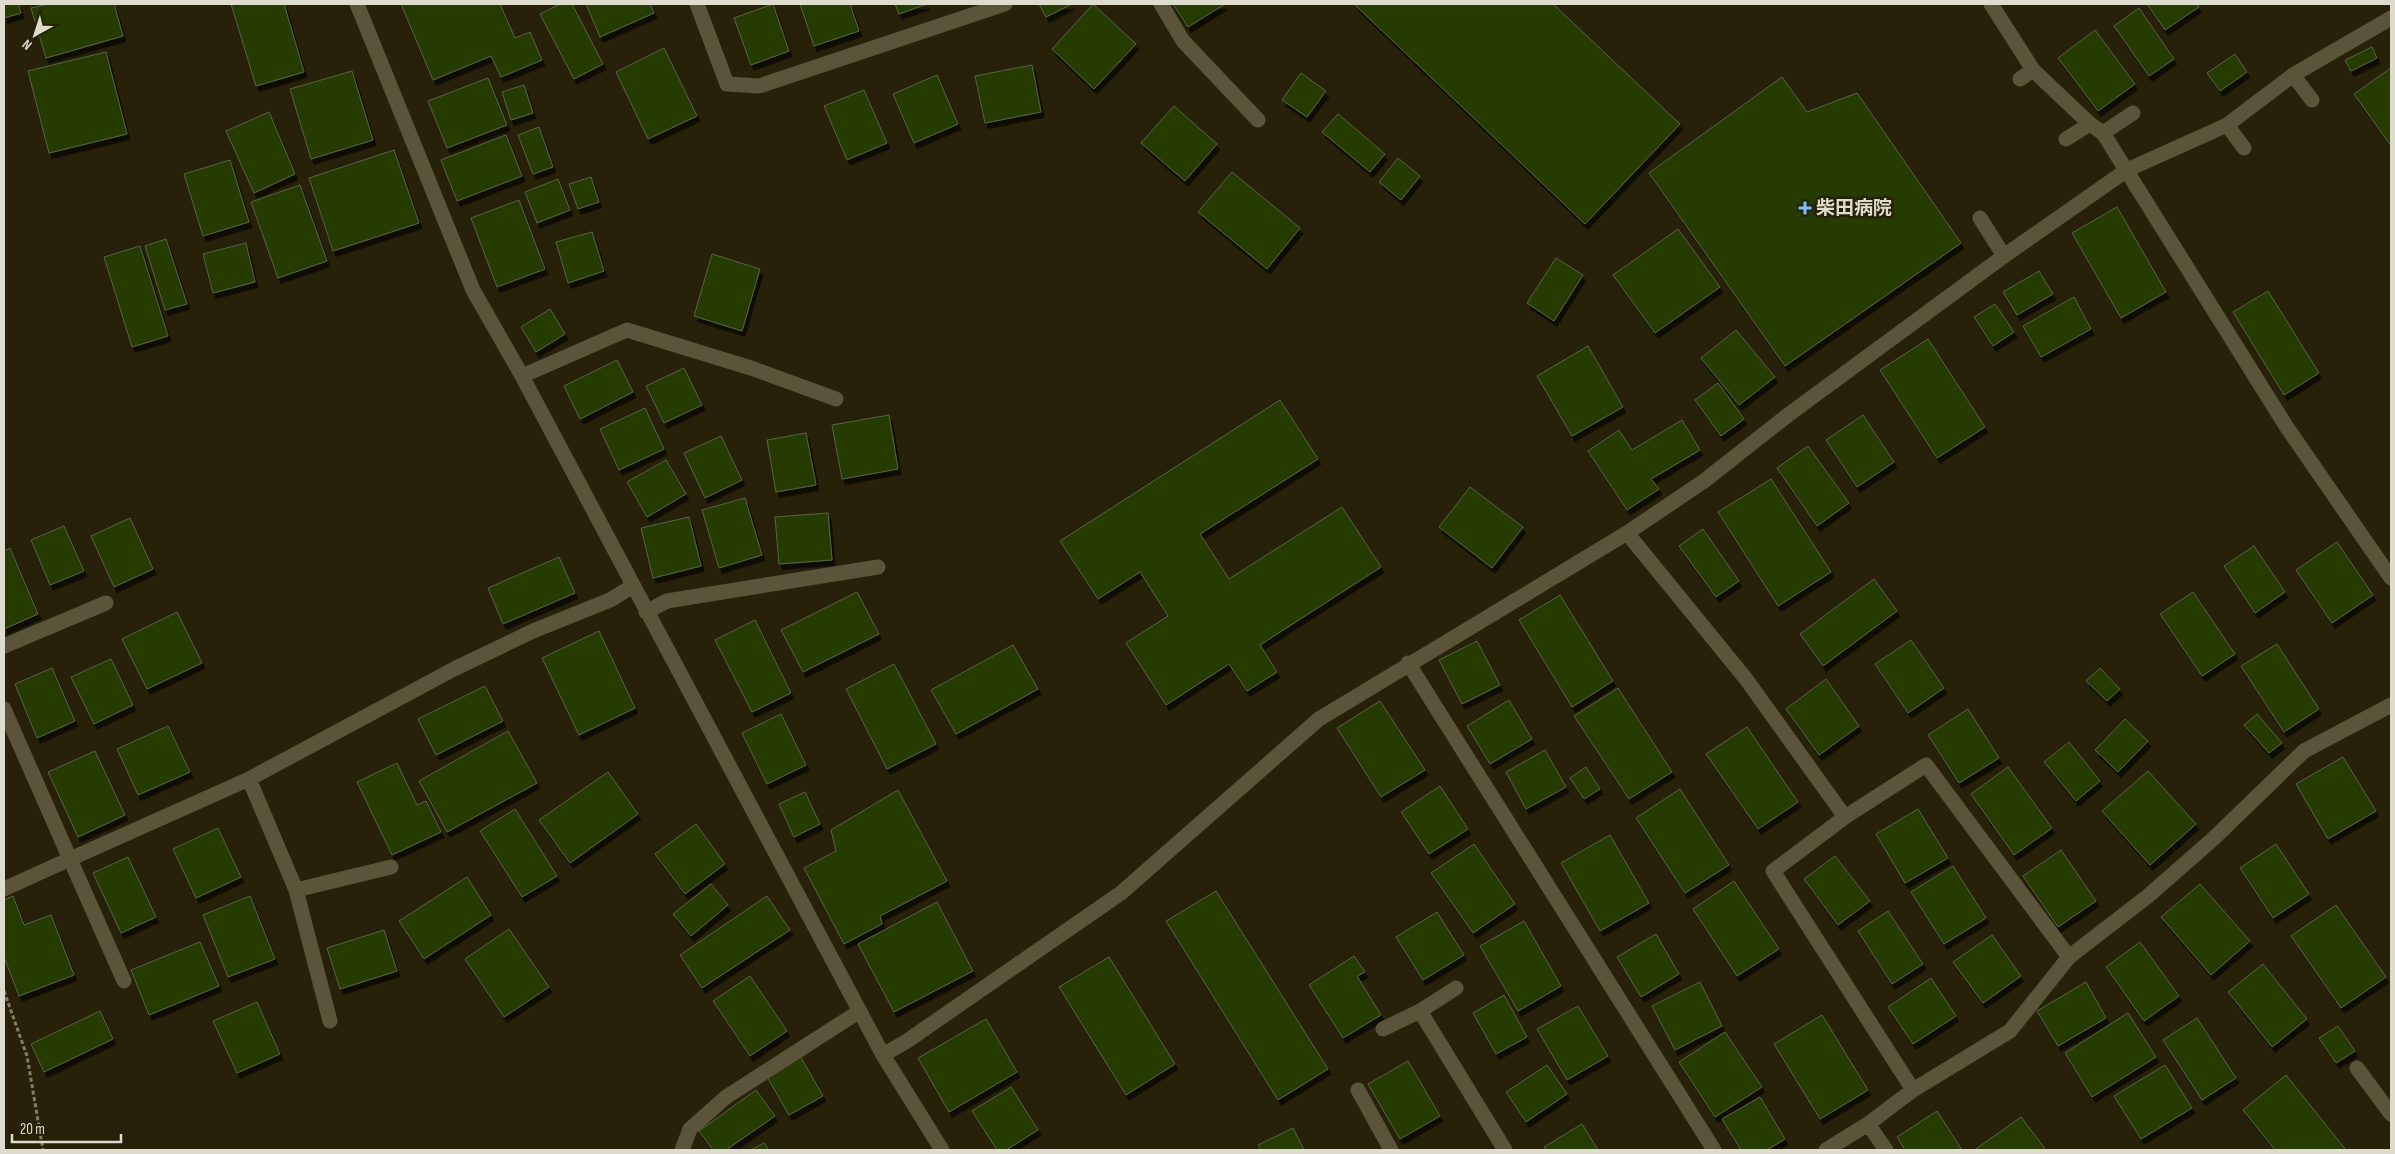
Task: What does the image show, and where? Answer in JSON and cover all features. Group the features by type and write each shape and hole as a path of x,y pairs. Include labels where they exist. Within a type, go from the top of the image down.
{"street":[{"path":"358,4 473,290 522,376 883,1055 942,1150"},
{"path":"697,4 727,84 759,86 1005,4"},
{"path":"1161,4 1184,41 1258,120"},
{"path":"1991,4 2033,70 2090,124 2103,133 2286,426 2391,578"},
{"path":"883,1055 907,1041 1121,893 1319,719 1627,533 1704,481 1788,415 2004,256 2127,170 2227,125 2293,75 2391,18"},
{"path":"2020,80 2033,70"},
{"path":"2293,75 2312,100"},
{"path":"2103,133 2132,113"},
{"path":"2066,139 2090,124"},
{"path":"2227,125 2244,148"},
{"path":"1980,218 2004,256"},
{"path":"522,376 628,330 751,368 836,399"},
{"path":"1627,533 1746,679 1845,817"},
{"path":"646,612 667,601 878,567"},
{"path":"4,889 249,779 454,668 610,600 633,586"},
{"path":"4,646 106,603"},
{"path":"1408,664 1714,1150"},
{"path":"1826,1150 1868,1124 1913,1090 2010,1031 2069,957 2148,896 2304,751 2391,706"},
{"path":"4,710 124,982"},
{"path":"1913,1090 1773,871 1845,817 1926,765 2069,957"},
{"path":"249,779 296,890 330,1021"},
{"path":"296,890 391,867"},
{"path":"1384,1029 1420,1011 1456,988"},
{"path":"682,1150 690,1129 726,1097 860,1011"},
{"path":"1420,1011 1504,1150"},
{"path":"2357,1068 2391,1114"},
{"path":"1358,1090 1389,1150"},
{"path":"1868,1124 1886,1150"}],"path":[{"path":"4,991 27,1056 43,1150"}],"building":[{"path":"4,4 18,4 21,13 4,18"},
{"path":"48,4 114,4 123,36 46,58 31,8"},
{"path":"231,4 284,4 304,72 256,86"},
{"path":"401,4 500,4 515,38 530,32 542,60 501,77 491,56 433,80"},
{"path":"560,4 572,4 603,64 574,79 540,14"},
{"path":"586,4 650,4 654,13 600,37"},
{"path":"773,4 789,51 751,65 734,18"},
{"path":"800,4 850,4 859,31 814,46"},
{"path":"895,4 927,4 899,14"},
{"path":"1039,4 1072,4 1046,17"},
{"path":"1093,4 1136,44 1094,89 1052,49"},
{"path":"1173,4 1225,4 1188,27"},
{"path":"1354,4 1553,4 1680,124 1585,224"},
{"path":"2147,4 2196,4 2199,7 2165,30"},
{"path":"2139,8 2174,59 2149,76 2114,26"},
{"path":"2095,30 2135,84 2098,111 2058,58"},
{"path":"2372,47 2377,58 2351,71 2345,60"},
{"path":"664,48 697,116 648,139 616,72"},
{"path":"106,52 127,134 49,153 28,71"},
{"path":"2235,54 2247,72 2220,91 2207,73"},
{"path":"1032,65 1041,112 985,123 975,76"},
{"path":"2391,68 2391,146 2354,94"},
{"path":"352,71 373,140 311,159 290,89"},
{"path":"1301,73 1326,91 1307,117 1282,100"},
{"path":"937,75 958,124 914,143 893,94"},
{"name":"柴田病院","path":"1782,77 1807,112 1857,93 1961,243 1785,366 1649,173"},
{"path":"488,78 507,125 447,148 428,101"},
{"path":"524,85 533,113 511,120 502,92"},
{"path":"864,90 887,143 847,160 824,106"},
{"path":"1174,106 1217,144 1185,181 1141,143"},
{"path":"269,112 295,174 254,193 226,131"},
{"path":"1338,114 1385,154 1370,172 1322,132"},
{"path":"539,127 553,167 533,174 518,135"},
{"path":"506,135 522,176 457,201 441,160"},
{"path":"394,150 419,223 333,251 309,178"},
{"path":"1398,158 1420,176 1401,200 1379,182"},
{"path":"230,160 249,222 203,236 184,174"},
{"path":"1232,172 1300,228 1267,269 1198,212"},
{"path":"591,177 599,202 578,209 569,184"},
{"path":"558,179 570,210 537,223 525,192"},
{"path":"300,185 327,261 278,278 251,202"},
{"path":"519,200 545,269 497,287 471,218"},
{"path":"2117,207 2166,292 2121,318 2072,233"},
{"path":"1678,229 1720,287 1655,333 1613,275"},
{"path":"592,232 604,271 568,283 556,242"},
{"path":"166,239 187,304 165,310 145,246"},
{"path":"246,243 255,282 213,293 203,254"},
{"path":"140,246 168,336 132,347 104,257"},
{"path":"712,254 760,269 742,331 694,316"},
{"path":"1556,258 1583,275 1554,321 1527,303"},
{"path":"2039,271 2053,294 2017,315 2003,292"},
{"path":"2268,291 2319,373 2284,395 2233,312"},
{"path":"2074,297 2091,329 2041,357 2023,326"},
{"path":"1995,304 2014,332 1993,346 1974,317"},
{"path":"550,309 565,334 536,352 521,327"},
{"path":"1736,330 1775,377 1739,405 1701,358"},
{"path":"1928,339 1985,427 1937,458 1880,370"},
{"path":"1588,346 1623,407 1572,436 1537,376"},
{"path":"617,360 633,392 580,419 564,386"},
{"path":"684,368 702,405 664,423 646,386"},
{"path":"1718,383 1744,419 1721,436 1695,400"},
{"path":"1280,400 1318,459 1200,534 1229,579 1342,507 1381,567 1260,645 1277,672 1247,691 1229,664 1166,705 1126,643 1168,616 1140,572 1098,599 1060,541"},
{"path":"645,408 664,449 619,470 600,429"},
{"path":"889,415 898,469 842,479 832,425"},
{"path":"1863,415 1894,462 1857,487 1826,440"},
{"path":"1682,420 1700,450 1651,479 1659,489 1627,510 1588,451 1619,430 1632,450"},
{"path":"806,433 816,485 776,492 767,440"},
{"path":"721,436 742,480 705,498 684,453"},
{"path":"1808,446 1849,503 1817,526 1777,468"},
{"path":"666,460 686,494 647,517 627,482"},
{"path":"1771,479 1831,572 1778,606 1718,512"},
{"path":"1470,487 1523,527 1492,568 1439,527"},
{"path":"745,498 762,555 719,568 702,510"},
{"path":"828,513 832,560 779,564 775,517"},
{"path":"689,517 701,566 653,578 641,528"},
{"path":"130,518 153,569 114,587 91,536"},
{"path":"64,526 84,571 50,585 31,540"},
{"path":"1703,529 1739,581 1716,597 1679,546"},
{"path":"2337,542 2373,595 2332,623 2296,570"},
{"path":"2254,546 2285,592 2255,613 2224,566"},
{"path":"10,548 38,614 4,629 4,551"},
{"path":"559,557 575,593 503,624 488,588"},
{"path":"1874,579 1897,611 1823,666 1800,634"},
{"path":"857,592 879,634 803,672 781,630"},
{"path":"2193,592 2235,654 2202,676 2160,614"},
{"path":"1560,595 1613,681 1572,707 1519,620"},
{"path":"177,612 202,663 147,689 122,639"},
{"path":"755,620 791,693 752,712 715,640"},
{"path":"599,631 635,708 579,735 542,658"},
{"path":"1911,640 1944,688 1908,713 1875,664"},
{"path":"1477,641 1500,685 1462,704 1439,660"},
{"path":"2277,644 2319,709 2284,732 2241,666"},
{"path":"1013,645 1038,689 956,734 931,690"},
{"path":"111,659 133,705 94,724 71,677"},
{"path":"894,664 936,744 887,769 846,689"},
{"path":"52,668 75,721 37,738 15,684"},
{"path":"2100,668 2120,689 2107,701 2086,681"},
{"path":"1826,679 1859,726 1819,755 1786,709"},
{"path":"485,686 503,721 436,755 418,719"},
{"path":"1618,688 1672,772 1629,799 1574,716"},
{"path":"1509,700 1532,739 1490,764 1467,726"},
{"path":"1380,701 1425,770 1381,797 1337,728"},
{"path":"1968,709 1999,758 1959,783 1928,735"},
{"path":"781,714 806,765 767,784 742,733"},
{"path":"2257,714 2282,743 2269,753 2244,725"},
{"path":"2125,719 2148,741 2118,772 2095,750"},
{"path":"168,726 190,772 138,795 117,749"},
{"path":"1747,727 1798,802 1758,829 1706,754"},
{"path":"508,731 537,783 447,832 419,781"},
{"path":"2069,742 2100,781 2076,801 2044,762"},
{"path":"1545,750 1566,787 1526,809 1506,772"},
{"path":"95,751 125,815 78,837 48,772"},
{"path":"2343,757 2376,811 2328,839 2296,784"},
{"path":"397,763 417,805 426,801 441,832 392,855 357,782"},
{"path":"1586,767 1600,789 1584,799 1570,778"},
{"path":"2008,767 2052,828 2014,855 1971,794"},
{"path":"2148,771 2196,824 2150,865 2102,811"},
{"path":"608,772 638,814 570,863 539,820"},
{"path":"1440,786 1468,829 1429,854 1401,812"},
{"path":"1680,789 1729,865 1685,893 1636,818"},
{"path":"898,790 947,881 880,916 882,924 844,944 804,868 836,851 831,830"},
{"path":"805,792 820,824 794,837 779,804"},
{"path":"515,809 557,876 522,897 480,831"},
{"path":"1918,809 1948,858 1905,883 1876,834"},
{"path":"696,824 725,864 685,894 655,854"},
{"path":"218,828 241,877 196,898 173,849"},
{"path":"1610,835 1649,903 1600,931 1561,863"},
{"path":"1474,844 1515,904 1473,933 1431,873"},
{"path":"2276,844 2309,894 2273,918 2240,868"},
{"path":"2061,850 2096,901 2058,927 2023,876"},
{"path":"1835,856 1870,901 1838,925 1804,879"},
{"path":"128,857 156,917 121,933 93,873"},
{"path":"1953,866 1986,918 1944,944 1911,892"},
{"path":"467,877 491,915 424,959 399,921"},
{"path":"1734,881 1779,949 1737,976 1693,909"},
{"path":"711,884 728,905 691,936 673,914"},
{"path":"2200,884 2250,941 2211,975 2161,917"},
{"path":"1216,891 1328,1069 1278,1100 1166,921"},
{"path":"13,896 24,925 51,915 74,975 19,996 4,957 4,900"},
{"path":"250,896 275,959 228,977 203,915"},
{"path":"767,896 790,930 702,988 680,955"},
{"path":"937,902 973,971 894,1012 858,944"},
{"path":"2336,905 2386,977 2341,1008 2291,936"},
{"path":"1888,911 1923,964 1892,984 1858,931"},
{"path":"1437,912 1464,955 1423,980 1396,937"},
{"path":"1524,921 1561,986 1518,1011 1480,946"},
{"path":"509,929 549,987 504,1017 465,959"},
{"path":"384,930 397,971 340,989 327,948"},
{"path":"1656,934 1679,974 1641,997 1617,957"},
{"path":"1992,935 2021,976 1983,1003 1953,962"},
{"path":"200,942 219,986 149,1015 131,970"},
{"path":"2140,942 2179,996 2144,1021 2106,967"},
{"path":"1354,956 1365,972 1357,976 1381,1015 1343,1038 1309,985"},
{"path":"1109,957 1175,1064 1126,1095 1059,987"},
{"path":"2263,964 2307,1019 2272,1047 2228,992"},
{"path":"750,976 787,1031 750,1056 713,1001"},
{"path":"1931,978 1956,1016 1913,1044 1888,1007"},
{"path":"1700,982 1722,1026 1675,1050 1652,1006"},
{"path":"2086,982 2106,1018 2058,1046 2037,1011"},
{"path":"1504,995 1527,1037 1496,1054 1473,1013"},
{"path":"257,1002 280,1054 237,1073 213,1021"},
{"path":"1578,1006 1608,1056 1567,1080 1537,1029"},
{"path":"100,1011 113,1039 44,1072 31,1044"},
{"path":"2128,1013 2156,1057 2092,1097 2065,1053"},
{"path":"1822,1015 1868,1090 1820,1119 1774,1044"},
{"path":"2197,1018 2236,1078 2202,1100 2163,1040"},
{"path":"986,1019 1017,1072 949,1112 918,1058"},
{"path":"2338,1026 2355,1051 2336,1063 2319,1038"},
{"path":"1725,1032 1762,1087 1715,1117 1679,1062"},
{"path":"800,1056 823,1096 789,1115 766,1075"},
{"path":"1408,1061 1440,1116 1400,1139 1368,1084"},
{"path":"1547,1065 1567,1094 1526,1122 1506,1092"},
{"path":"2165,1065 2192,1108 2141,1139 2114,1096"},
{"path":"2286,1075 2346,1150 2275,1150 2243,1110"},
{"path":"1011,1087 1038,1130 1006,1150 997,1150 972,1111"},
{"path":"756,1090 775,1116 726,1150 713,1150 699,1131"},
{"path":"1760,1097 1785,1139 1767,1150 1741,1150 1722,1119"},
{"path":"1937,1111 1962,1150 1905,1150 1897,1137"},
{"path":"2021,1117 2046,1150 1976,1149"},
{"path":"1582,1124 1598,1150 1547,1150 1544,1147"},
{"path":"1293,1128 1304,1150 1261,1150 1258,1145"},
{"path":"764,1143 769,1150 751,1150"}],"place":[{"name":"柴田病院","path":"1805,208"}]}
